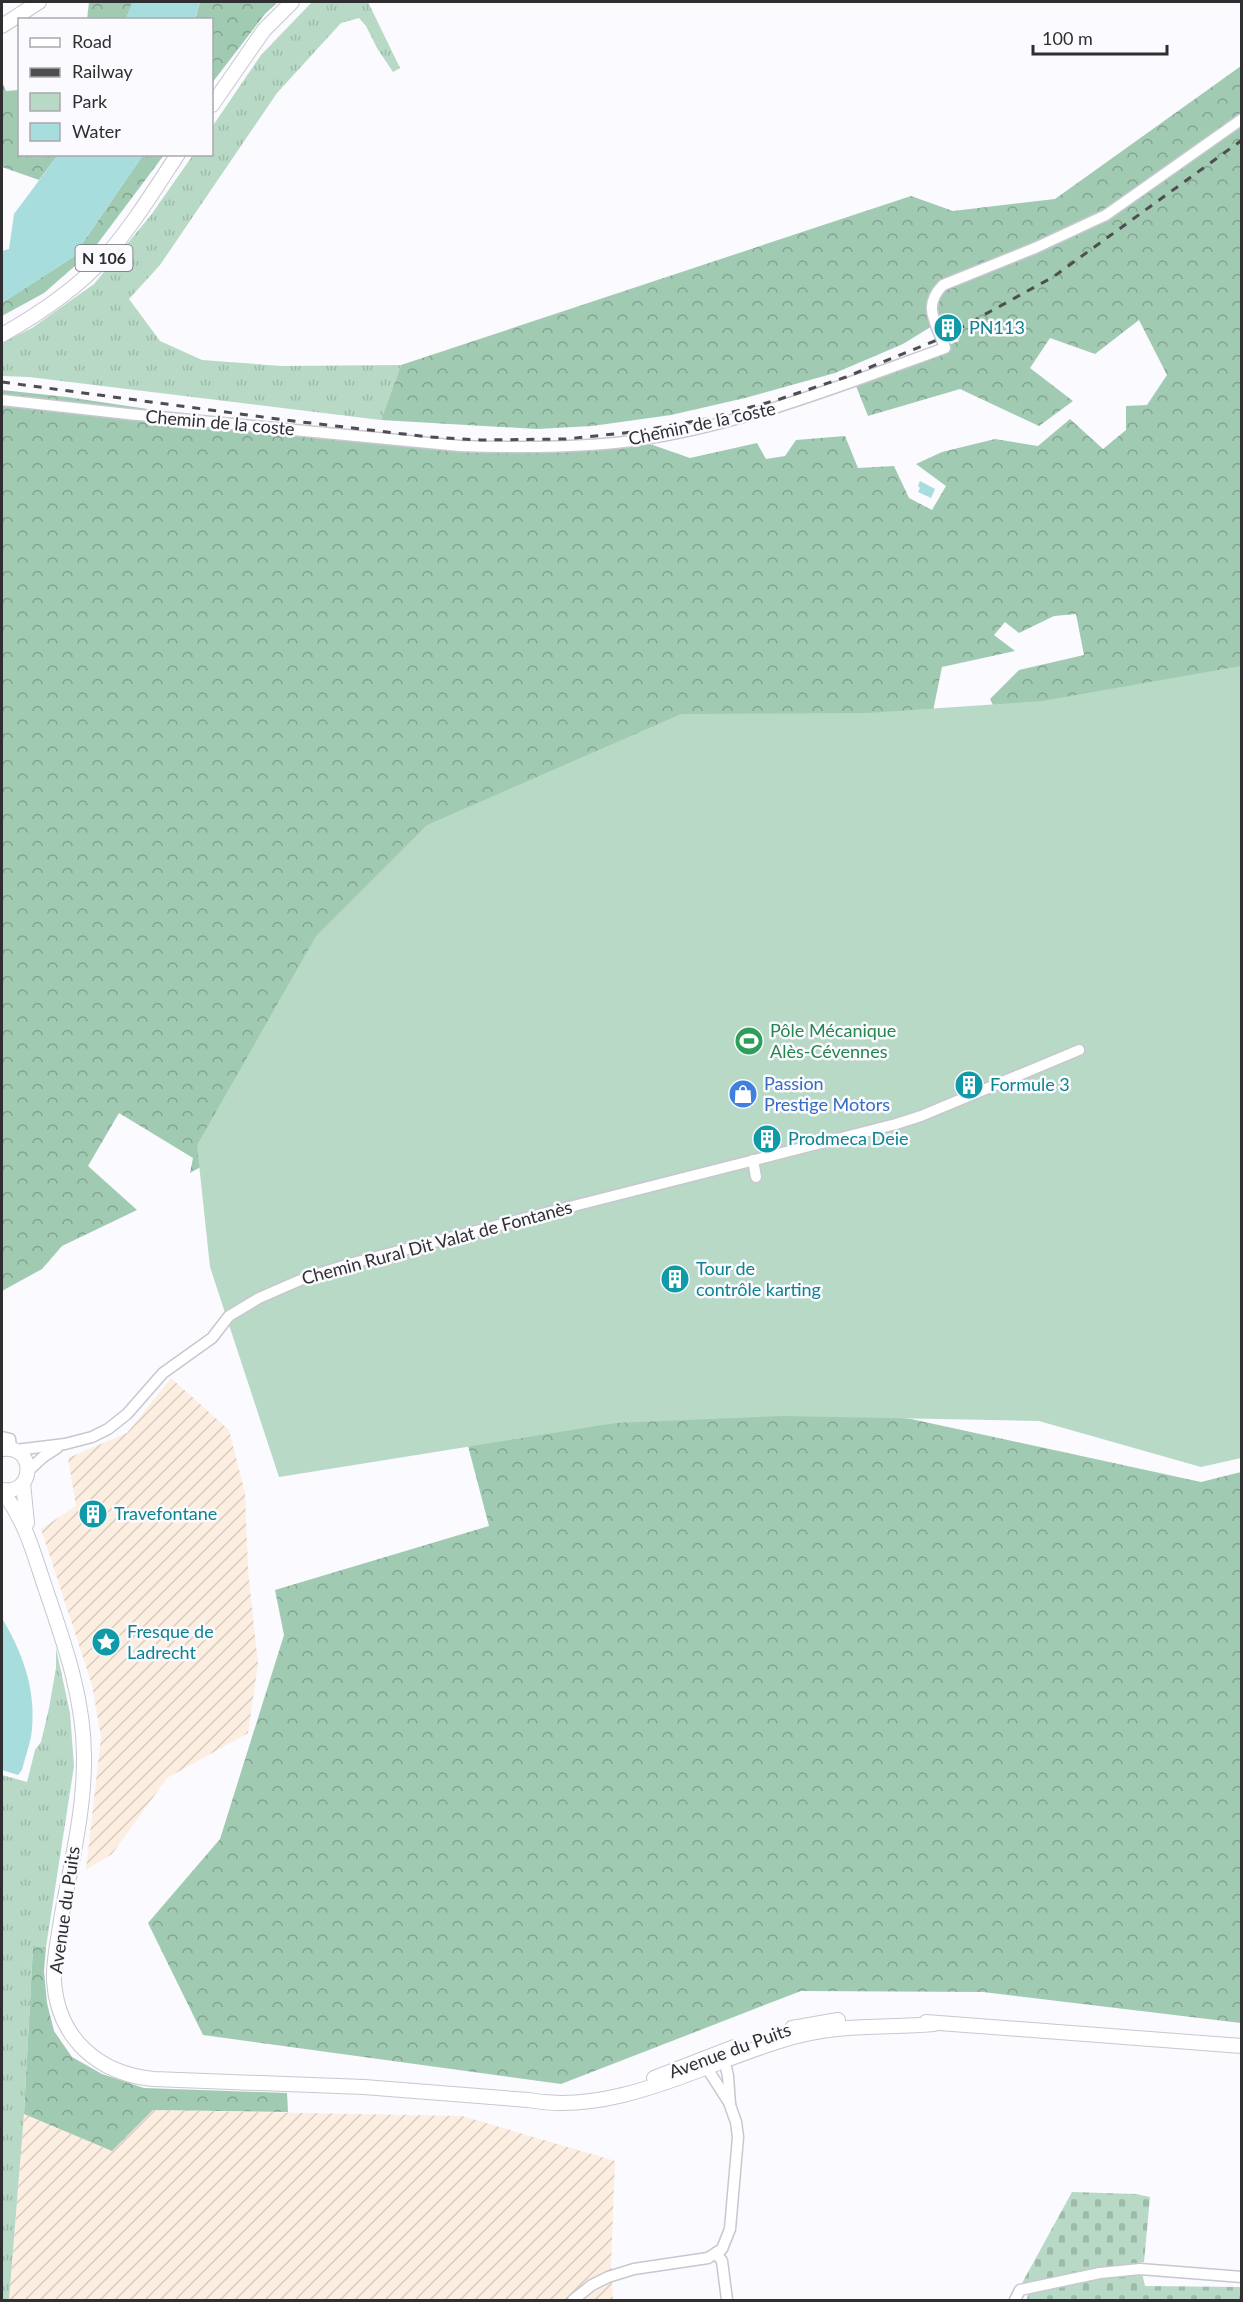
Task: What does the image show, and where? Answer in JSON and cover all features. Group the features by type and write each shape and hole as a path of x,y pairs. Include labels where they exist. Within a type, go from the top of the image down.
{"main road":[{"path":"2,26 39,2"},
{"path":"213,104 264,30 292,2"},
{"name":"N 106","path":"2,335 48,306 104,258 133,223 177,156"},
{"path":"2,1491 12,1490 25,1477 26,1461 22,1455 9,1449"},
{"name":"Avenue du Puits","path":"25,1477 28,1534"},
{"name":"Avenue du Puits","path":"2,1491 28,1534 72,1673 80,1706 84,1761 80,1806 57,1944 54,1980 58,2006 67,2028 96,2061 132,2077 364,2087 528,2100 613,2090 703,2064 785,2030 817,2022 875,2018 914,2020 934,2024 1242,2046"}],"street":[{"name":"Chemin de la coste","path":"2,400 460,446 502,448 631,441 687,430 783,406 945,348 930,308 934,294 943,285 1035,248 1106,215 1242,119"},
{"name":"Chemin Rural Dit Valat de Fontanès","path":"9,1449 65,1444 92,1437 108,1429 127,1414 163,1373 207,1342 229,1316 282,1287 353,1263 911,1119 1079,1050"},
{"path":"753,1160 756,1177"},
{"path":"2,1437 10,1440 9,1449"},
{"name":"Chemin Rural Dit Valat de Fontanès","path":"25,1477 43,1457 65,1444"},
{"path":"573,2301 592,2285 608,2277 634,2269 708,2258 722,2249 729,2229 738,2152 736,2122 730,2104 723,2056"},
{"path":"703,2064 730,2104"},
{"path":"716,2253 722,2261 728,2301"},
{"path":"1015,2301 1020,2290 1100,2273 1140,2269 1242,2277"}],"shaded area":[{"path":"171,1378 229,1430 245,1493 248,1570 258,1664 248,1733 167,1778 112,1854 86,1870 101,1737 92,1685 41,1529 76,1506 68,1458 127,1433"},
{"path":"153,2110 462,2116 615,2161 611,2266 613,2300 9,2300 24,2114 112,2151"}],"green space":[{"path":"89,2 133,2 126,18 87,18"},
{"path":"200,2 278,2 265,14 213,82 213,18 196,18"},
{"path":"312,2 368,2 400,68 393,72 359,18 341,23 277,93 160,265 129,299 160,341 202,360 281,366 401,365 381,420 29,377 2,376 2,343 32,328 94,284 151,215 192,156 213,156 213,126 261,55"},
{"path":"1241,66 1241,728 996,711 990,699 1019,670 1084,655 1076,614 1054,616 1019,633 1005,622 994,635 1015,651 942,667 932,716 190,1173 193,1158 119,1113 88,1166 137,1210 62,1246 42,1269 2,1291 2,390 195,416 460,446 650,444 690,458 757,443 766,459 785,456 796,440 845,436 858,468 894,466 909,498 932,510 946,486 916,464 942,452 995,439 1038,446 1070,419 1103,449 1126,430 1126,406 1147,405 1167,375 1139,320 1095,354 1050,338 1030,368 1073,401 1039,426 960,389 868,416 854,381 959,341 950,315 903,344 835,373 745,398 671,415 592,426 537,429 381,420 401,365 911,196 953,211 1055,199"},
{"path":"2,82 6,91 18,90 18,156 57,156 39,180 2,167"},
{"path":"142,156 163,156 92,251 44,293 2,316 2,303 73,257"},
{"name":"Pôle Mécanique Alès-Cévennes","path":"1241,666 1241,1458 1201,1467 1039,1421 781,1416 616,1423 279,1477 210,1267 197,1145 316,936 427,825 681,714 867,713 1042,701"},
{"path":"707,1392 911,1419 1201,1482 1241,1472 1241,2023 983,1992 801,1991 561,2084 203,2035 148,1923 220,1839 284,1635 275,1590 489,1526 462,1423"},
{"path":"56,1648 70,1713 74,1766 46,1947 33,1946 24,2114 9,2300 2,2300 2,1775 27,1782 35,1750 41,1742 49,1708 56,1668"},
{"path":"33,1946 46,1947 44,1971 47,2003 54,2031 72,2057 102,2074 144,2088 287,2093 288,2112 153,2110 112,2151 24,2114"},
{"path":"1072,2192 1136,2194 1150,2197 1144,2262 1097,2268 1021,2285"},
{"path":"1142,2273 1145,2286 1241,2287 1241,2300 1027,2300 1028,2293 1102,2277"}],"water":[{"path":"132,2 200,2 195,18 126,18"},
{"path":"57,156 142,156 73,257 2,303 2,251 9,249 14,214"},
{"path":"920,481 935,489 931,498 918,492"},
{"path":"2,1618 21,1657 32,1699 31,1734 22,1770 18,1775 2,1770"}],"railway":[{"path":"2,382 285,420 429,437 481,440 566,439 633,432 707,419 777,400 846,377 942,338 1053,277 1242,140"}],"place":[{"name":"PN113","path":"948,328"},
{"name":"Pôle Mécanique Alès-Cévennes","path":"749,1041"},
{"name":"Formule 3","path":"969,1085"},
{"name":"Passion Prestige Motors","path":"743,1094"},
{"name":"Prodmeca Deie","path":"767,1139"},
{"name":"Tour de contrôle karting","path":"675,1279"},
{"name":"Travefontane","path":"93,1514"},
{"name":"Fresque de Ladrecht","path":"106,1642"}]}
